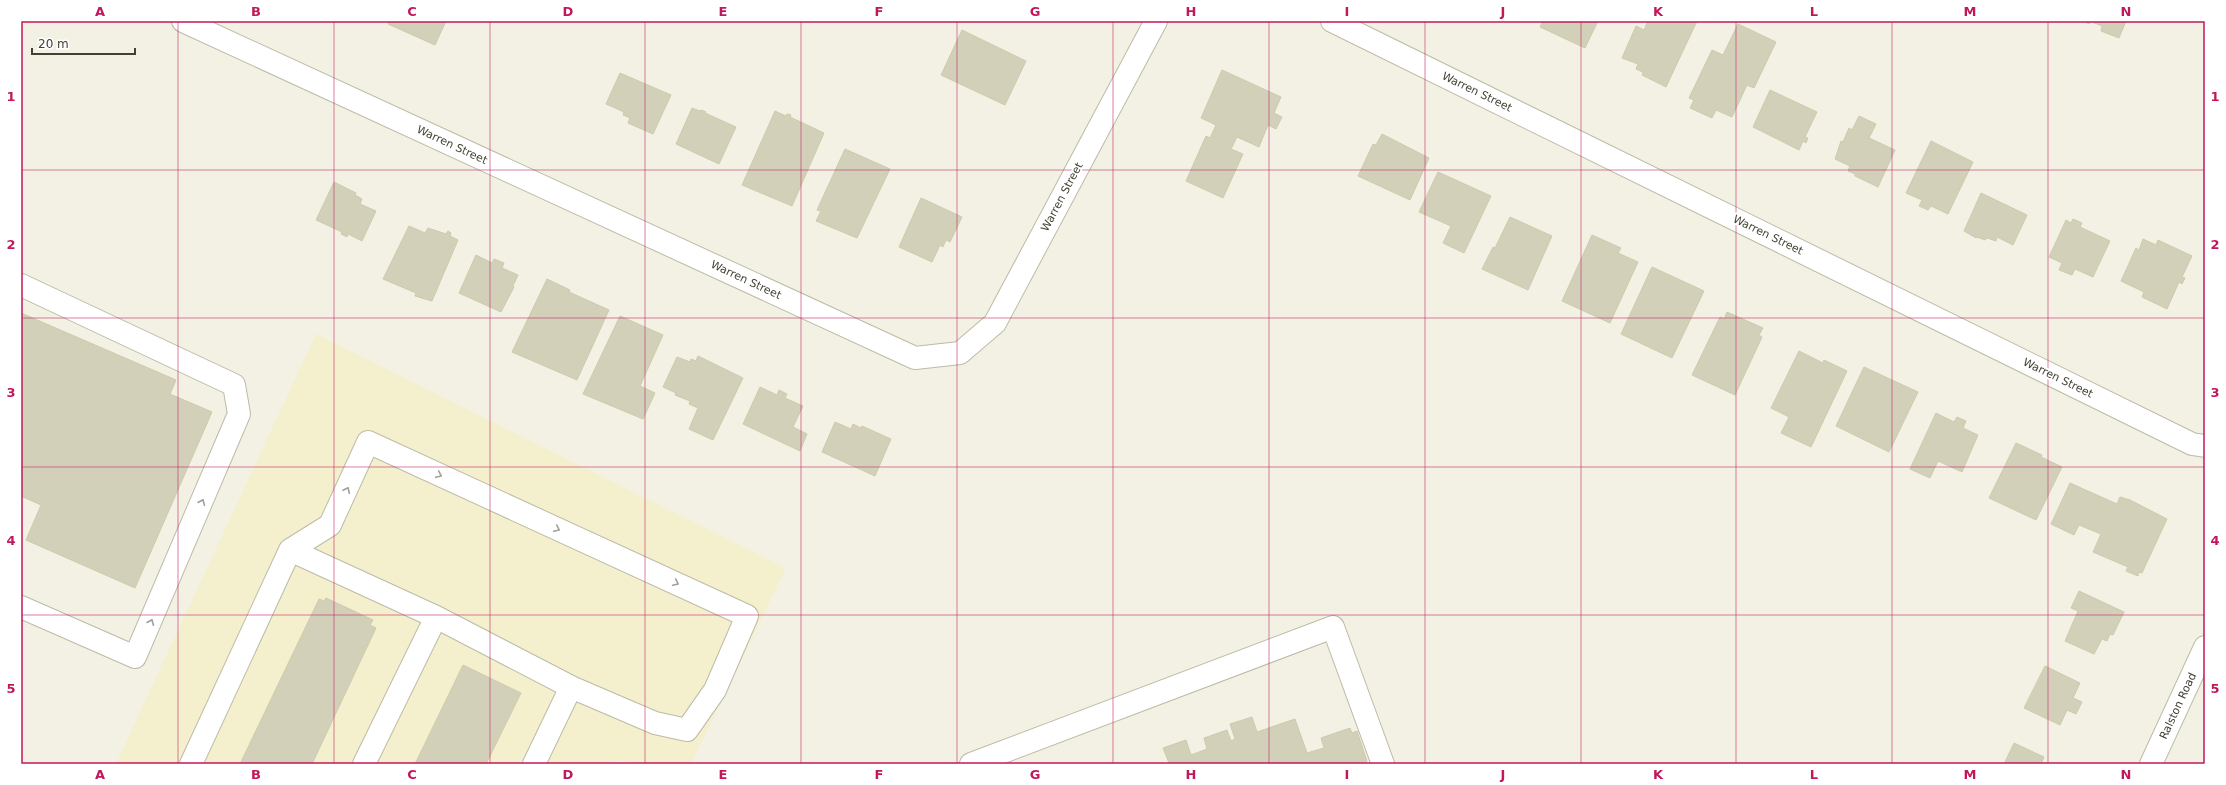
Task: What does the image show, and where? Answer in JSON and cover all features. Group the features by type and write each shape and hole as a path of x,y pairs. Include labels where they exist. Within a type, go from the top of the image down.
{"street":[{"name":"Warren Street","path":"183,21 915,358 960,353 995,323 1156,21"},
{"name":"Warren Street","path":"1332,21 2185,441 2205,446"},
{"path":"21,285 234,385 239,414 135,657 21,607"},
{"path":"191,764 290,550 330,525 368,442 747,616 715,690 687,730 655,724 571,687 436,617 290,550"},
{"path":"364,764 436,617"},
{"path":"971,764 1333,627 1383,764"},
{"name":"Ralston Road","path":"2151,764 2205,647"},
{"path":"534,764 571,687"}],"shaded area":[{"path":"316,334 786,568 691,764 641,764 620,760 612,764 116,764"}],"building":[{"path":"389,21 446,21 435,45 388,24"},
{"path":"1543,21 1598,21 1585,48 1540,27"},
{"path":"1648,21 1697,21 1666,87 1642,75 1643,72 1636,69 1638,64 1622,58 1636,26 1644,30"},
{"path":"2090,21 2126,21 2119,38 2101,31 2102,26"},
{"path":"1738,24 1776,42 1754,88 1747,85 1732,117 1716,110 1712,118 1690,108 1694,100 1689,98 1712,50 1723,55"},
{"path":"962,30 1026,61 1005,105 941,75"},
{"path":"1222,70 1281,97 1274,113 1282,117 1276,129 1268,125 1259,147 1237,137 1231,149 1243,154 1223,198 1186,181 1206,136 1210,138 1216,125 1201,118"},
{"path":"620,73 671,95 653,134 628,123 630,118 623,115 624,112 606,104"},
{"path":"1770,90 1817,112 1805,137 1808,138 1806,143 1803,141 1799,150 1753,127"},
{"path":"692,108 706,112 705,113 736,127 719,164 676,144"},
{"path":"775,111 786,116 787,114 791,115 790,117 824,133 792,206 742,185"},
{"path":"1859,116 1876,124 1869,138 1895,150 1878,187 1855,176 1855,174 1848,171 1850,166 1835,159 1841,141 1843,142 1849,128 1852,130"},
{"path":"1382,134 1429,158 1410,200 1358,176 1373,144 1376,145"},
{"path":"1931,141 1973,162 1948,214 1931,206 1928,210 1919,206 1922,200 1906,193"},
{"path":"845,149 890,169 857,238 816,221 821,211 817,210"},
{"path":"1438,172 1491,196 1464,253 1443,243 1451,226 1419,212"},
{"path":"334,182 356,193 355,195 362,199 360,204 376,211 362,241 348,234 347,237 341,234 342,232 316,220"},
{"path":"1981,193 2027,215 2013,245 1997,237 1996,241 1987,238 1985,240 1976,238 1964,231"},
{"path":"921,198 962,217 950,242 946,240 943,247 940,245 932,262 899,247"},
{"path":"1510,217 1552,236 1528,290 1482,269 1493,247 1495,248"},
{"path":"2073,219 2082,223 2080,227 2110,241 2093,277 2075,269 2072,275 2059,270 2062,263 2049,257 2066,220 2071,223"},
{"path":"409,226 425,233 428,228 446,234 448,231 451,233 450,236 458,240 432,301 415,296 416,293 383,279"},
{"path":"1592,235 1621,248 1618,253 1638,262 1610,323 1562,301"},
{"path":"2143,239 2156,245 2158,240 2192,256 2182,277 2185,278 2182,284 2179,282 2167,309 2142,297 2144,292 2121,281 2136,248 2139,250"},
{"path":"476,255 492,263 494,259 504,263 502,268 518,275 513,286 514,287 501,312 459,293"},
{"path":"1652,267 1704,291 1672,358 1621,334"},
{"path":"547,279 570,290 569,292 609,310 577,380 512,352"},
{"path":"1727,312 1763,328 1759,335 1762,337 1735,395 1692,375 1720,317 1724,319"},
{"path":"21,313 176,380 170,394 212,412 135,588 26,540 41,505 21,496"},
{"path":"620,316 663,335 640,386 655,393 643,419 583,394"},
{"path":"1799,351 1823,363 1824,360 1847,371 1811,447 1781,433 1789,417 1771,408"},
{"path":"698,356 743,378 713,440 689,429 698,408 689,404 690,401 675,395 676,393 663,387 677,357 690,362 691,359 696,361"},
{"path":"1864,367 1918,392 1889,452 1836,426"},
{"path":"760,387 777,395 779,390 787,394 785,398 803,406 793,427 807,434 800,451 743,424"},
{"path":"1936,413 1954,422 1957,417 1966,421 1963,428 1978,435 1962,472 1938,461 1930,478 1910,469"},
{"path":"835,422 851,429 853,424 861,428 862,426 891,439 875,476 822,452"},
{"path":"2016,443 2042,455 2041,457 2062,467 2036,520 1989,498"},
{"path":"2070,483 2117,504 2120,497 2130,500 2167,519 2142,573 2139,572 2138,576 2126,571 2128,567 2093,552 2101,534 2079,525 2074,535 2051,524"},
{"path":"2079,591 2124,612 2113,635 2110,634 2107,641 2102,639 2094,654 2065,641 2078,611 2071,608"},
{"path":"326,598 373,620 370,625 376,628 312,764 240,764 319,599 324,601"},
{"path":"463,665 521,693 486,764 415,764"},
{"path":"2045,666 2080,683 2073,698 2082,702 2076,714 2067,710 2060,725 2024,708"},
{"path":"1252,717 1257,732 1295,719 1307,753 1324,748 1321,738 1350,728 1352,733 1357,731 1367,761 1364,764 1165,764 1169,763 1163,748 1186,740 1191,755 1207,749 1204,738 1227,730 1231,741 1235,739 1230,724"},
{"path":"2014,743 2044,757 2041,764 2004,764"}]}
